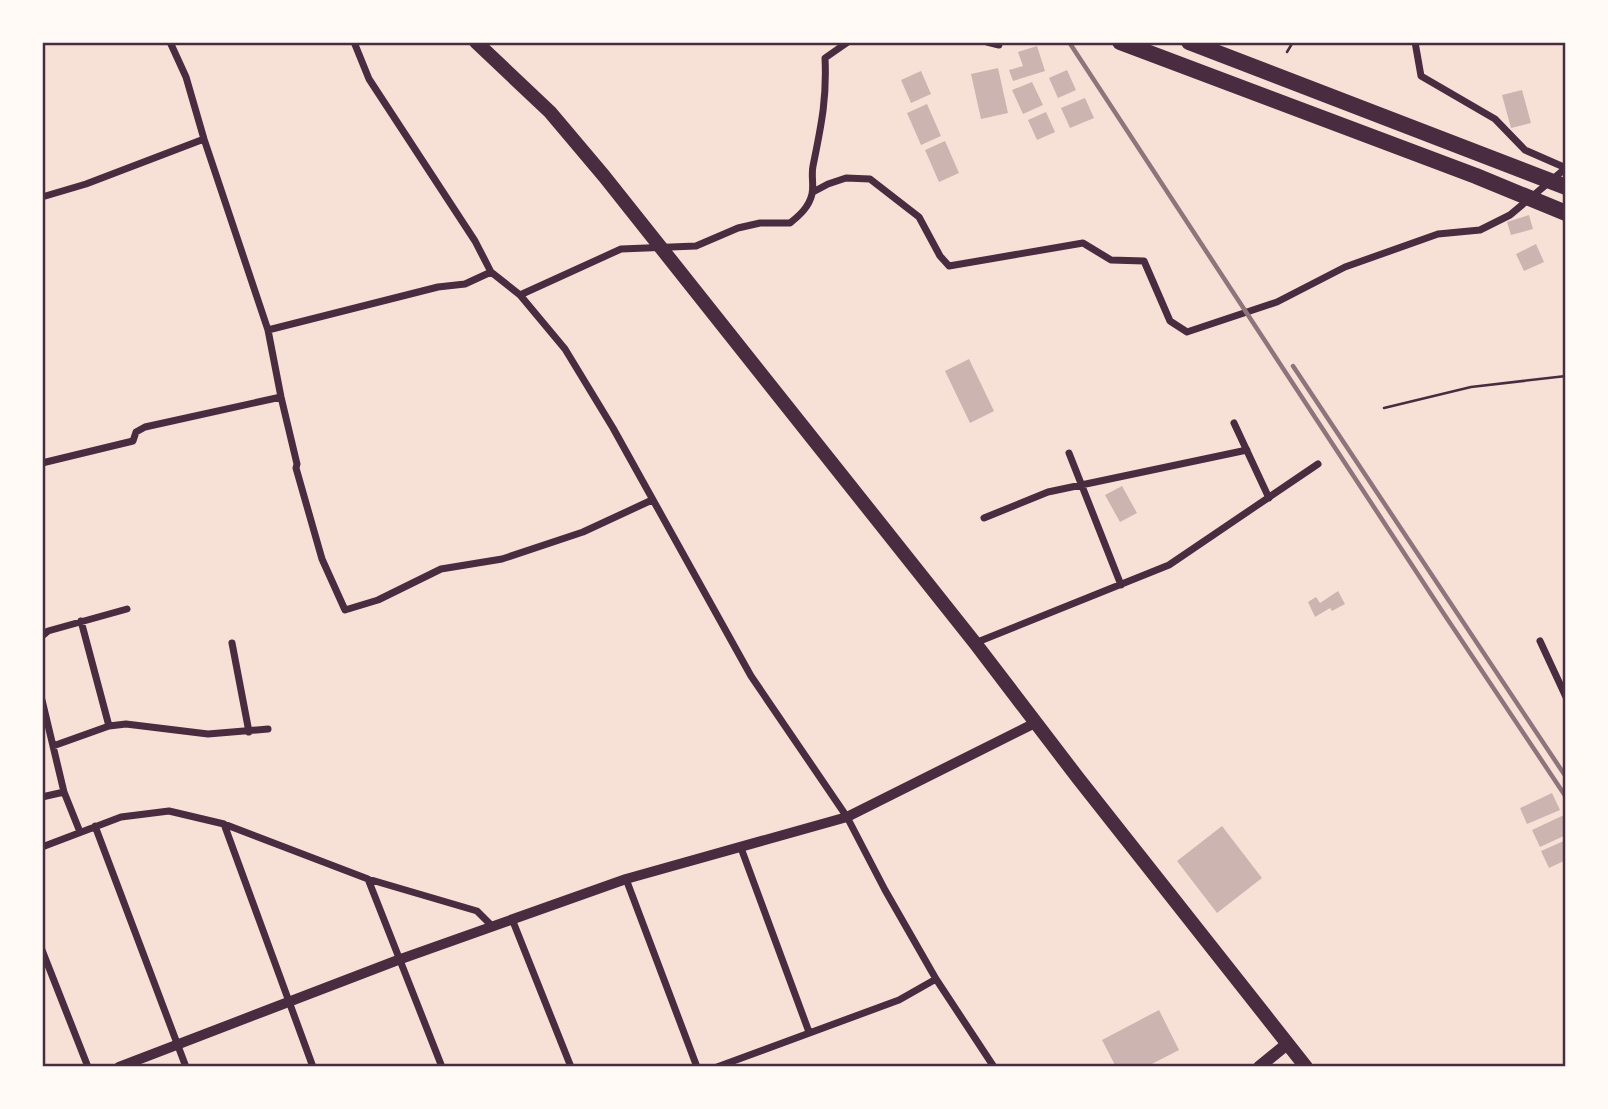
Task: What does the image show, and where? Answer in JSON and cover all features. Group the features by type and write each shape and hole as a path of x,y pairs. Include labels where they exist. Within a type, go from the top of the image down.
{"highway":[{"path":"1121,42 1476,176 1566,213"},
{"path":"1188,42 1566,187"}],"main road":[{"path":"476,42 550,112 661,247 1306,1067"},
{"path":"1259,1067 1287,1044"}],"street":[{"path":"170,42 186,77 268,330 296,468 322,559 345,610 378,600 441,569 502,559 583,532 652,500"},
{"path":"354,42 369,79 475,241 491,272 520,295 565,349 751,676 847,817 936,979 994,1067"},
{"path":"520,295 621,249 696,246 738,228 760,223 790,223 803,212 813,192 812,170 821,134 827,90 825,58 848,42"},
{"path":"987,42 999,45"},
{"path":"813,192 846,178 870,179 919,217 940,256 949,266 1083,243 1111,260 1144,261 1170,321 1187,332 1277,302 1345,267 1438,234 1480,230 1510,215 1566,168 1525,150 1495,119 1421,76 1415,42"},
{"path":"42,197 86,184 204,139"},
{"path":"268,330 438,286 465,284 491,272"},
{"path":"42,463 133,441 136,432 145,426 281,397"},
{"path":"1234,423 1269,498"},
{"path":"984,519 1048,492 1247,450"},
{"path":"1069,453 1121,584"},
{"path":"975,643 1169,565 1318,464"},
{"path":"42,636 48,631 127,609"},
{"path":"80,621 109,726"},
{"path":"1540,641 1566,697"},
{"path":"232,643 249,732"},
{"path":"42,700 64,792 80,832"},
{"path":"119,1067 398,960 626,879 847,817 1035,723"},
{"path":"53,746 109,726 127,724 208,734 268,729"},
{"path":"42,797 64,792"},
{"path":"42,847 121,817 169,811 224,824 368,879 477,911 492,926"},
{"path":"224,824 313,1067"},
{"path":"95,826 186,1067"},
{"path":"741,848 809,1032"},
{"path":"368,879 442,1067"},
{"path":"626,879 697,1067"},
{"path":"512,919 571,1067"},
{"path":"42,950 88,1067"},
{"path":"717,1067 898,1000 936,979"}],"path":[{"path":"1287,52 1293,42"},
{"path":"1384,408 1471,387 1566,376"}],"building":[{"path":"1037,46 1045,71 1013,81 1009,70 1023,66 1018,52"},
{"path":"998,68 1008,113 981,119 971,74"},
{"path":"1067,70 1076,90 1058,98 1049,78"},
{"path":"921,71 931,94 911,103 901,80"},
{"path":"1032,82 1043,105 1023,114 1012,90"},
{"path":"1522,90 1531,123 1511,128 1502,95"},
{"path":"1085,98 1094,118 1070,128 1061,108"},
{"path":"927,104 941,136 921,145 907,113"},
{"path":"1046,112 1055,132 1037,140 1028,120"},
{"path":"945,141 959,173 939,182 925,150"},
{"path":"1529,215 1533,229 1511,235 1507,222"},
{"path":"1536,244 1544,262 1524,271 1516,254"},
{"path":"969,359 994,411 970,423 945,371"},
{"path":"1122,486 1137,513 1120,522 1105,495"},
{"path":"1338,591 1345,604 1332,611 1330,608 1315,617 1308,602 1316,597 1320,603"},
{"path":"1552,793 1560,810 1527,824 1520,808"},
{"path":"1564,815 1566,835 1540,847 1532,830"},
{"path":"1222,826 1262,878 1217,913 1177,861"},
{"path":"1566,840 1566,860 1549,868 1541,851"},
{"path":"1159,1010 1179,1050 1146,1067 1116,1067 1102,1040"}],"railway":[{"path":"1069,42 1566,797"},
{"path":"1293,366 1566,777"}]}
